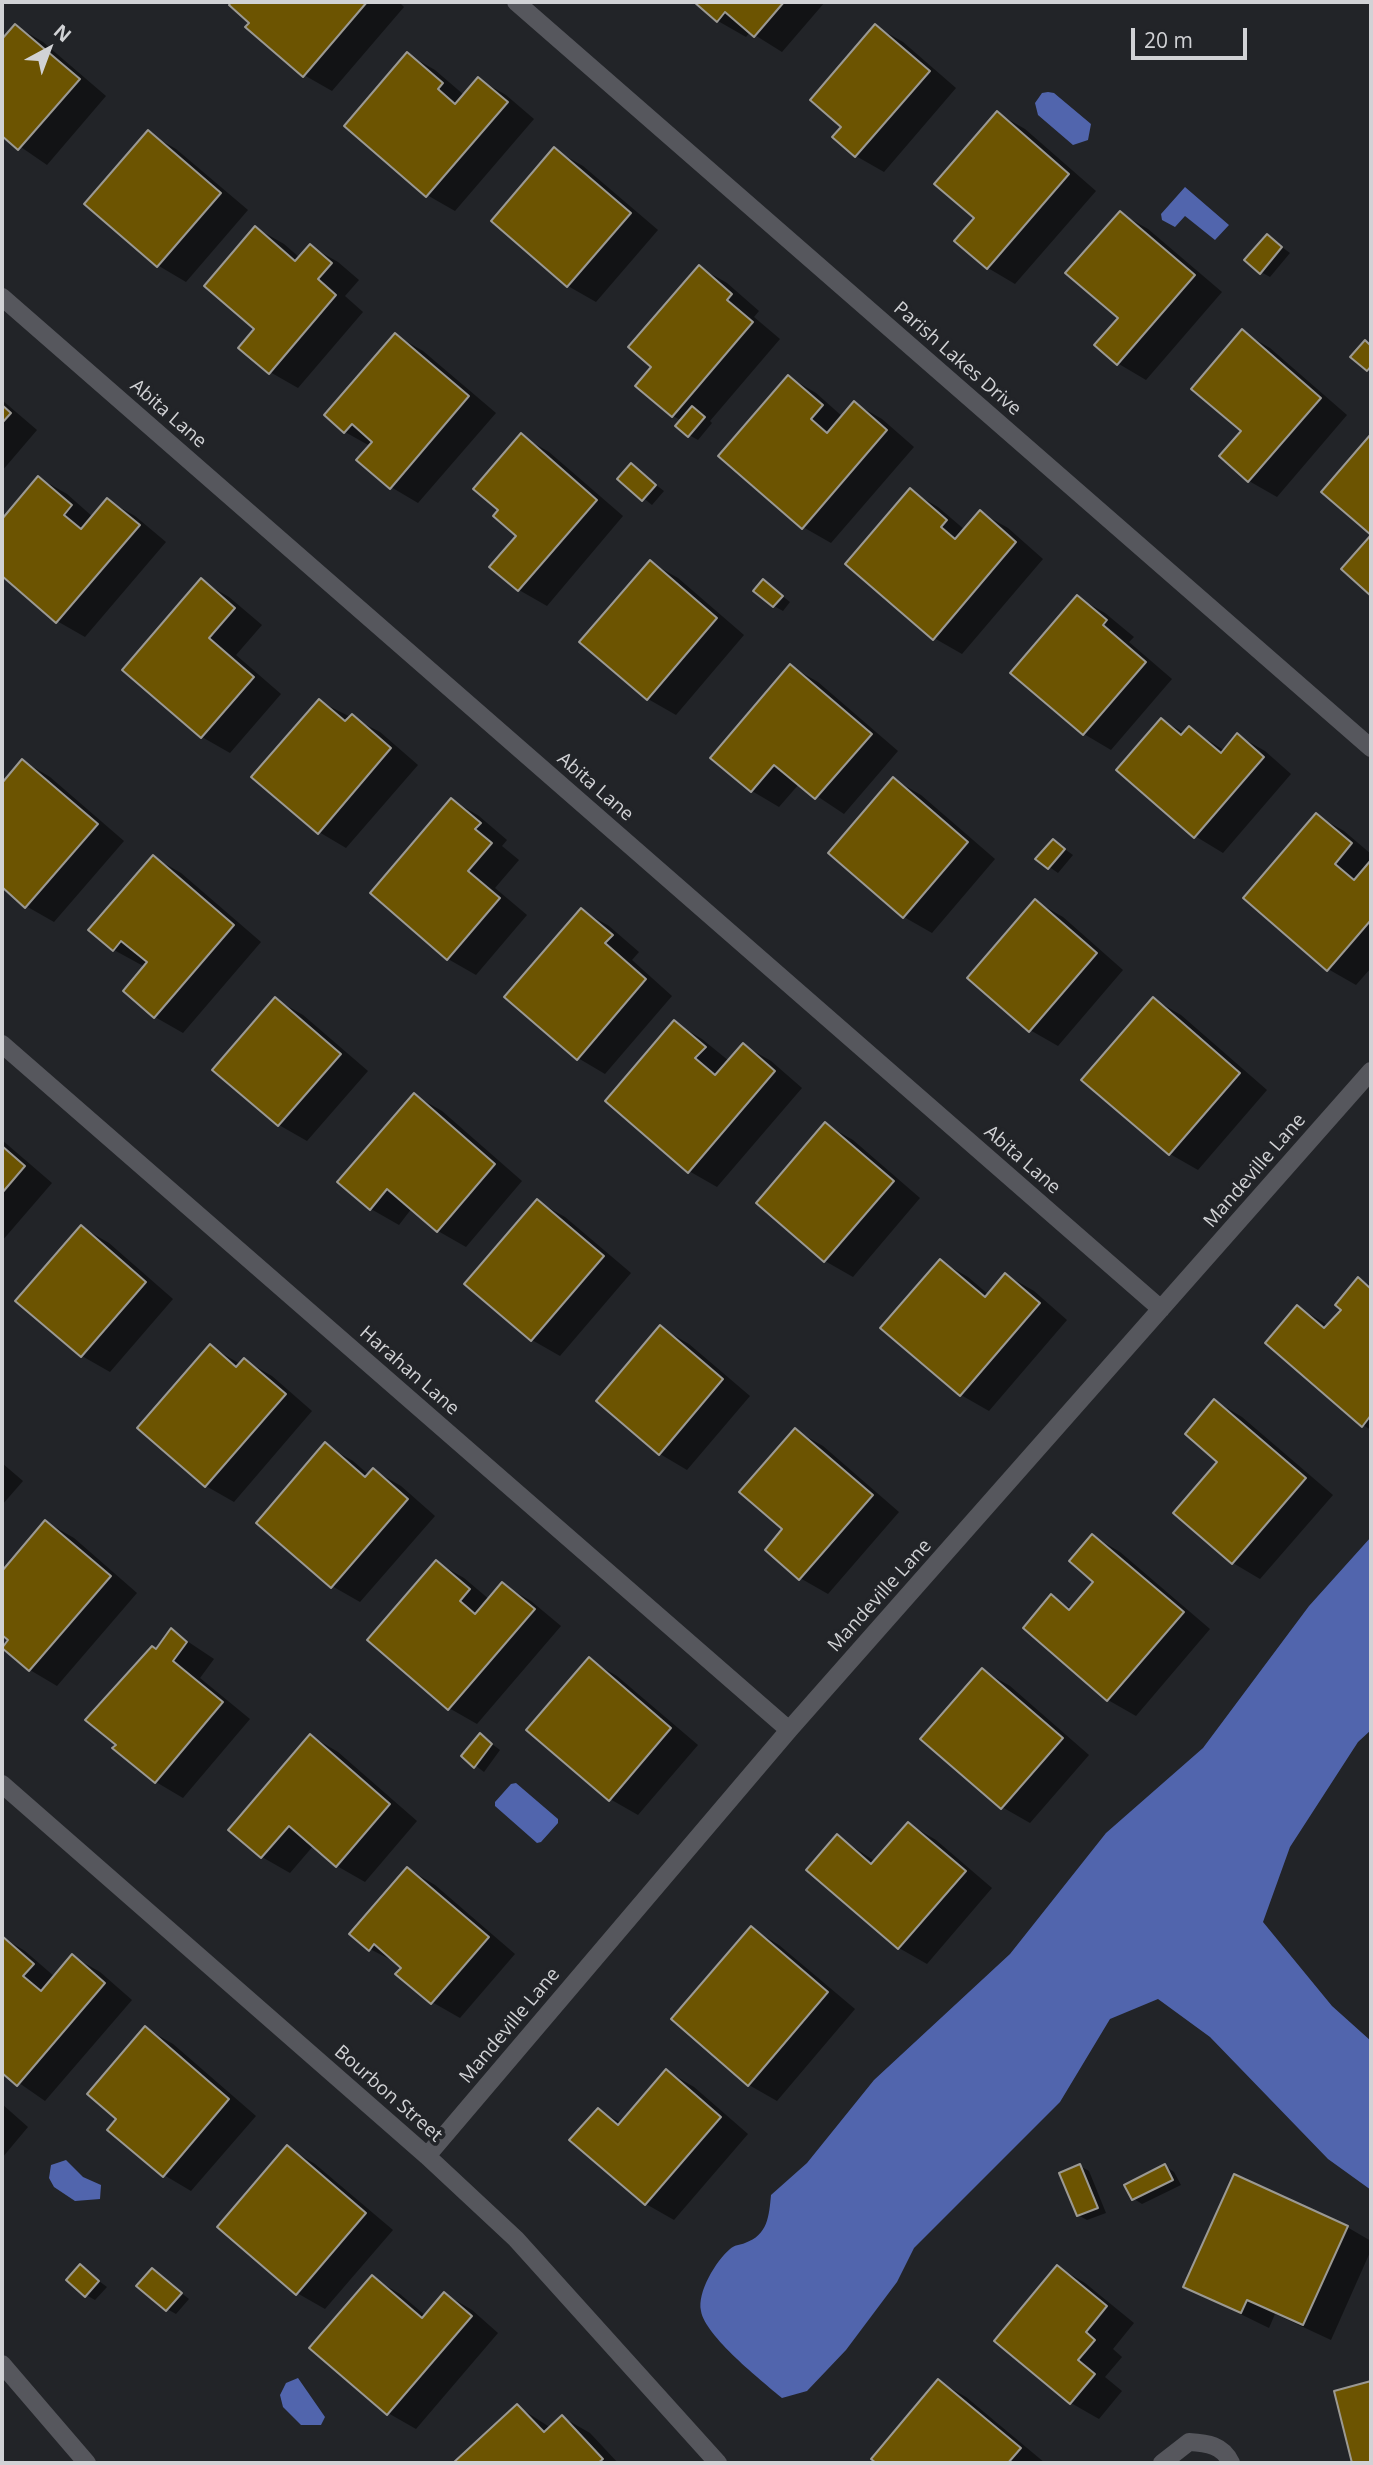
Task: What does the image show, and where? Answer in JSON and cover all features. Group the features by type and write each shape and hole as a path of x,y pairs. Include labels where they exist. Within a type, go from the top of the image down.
{"street":[{"name":"Parish Lakes Drive","path":"516,2 1371,748"},
{"name":"Abita Lane","path":"2,297 1161,1309"},
{"name":"Harahan Lane","path":"2,1044 789,1730"},
{"name":"Mandeville Lane","path":"427,2155 789,1730 1371,1071"},
{"name":"Bourbon Street","path":"2,1784 427,2155 516,2239 718,2463"},
{"path":"2,2364 87,2463"},
{"path":"1162,2463 1189,2441 1211,2444 1227,2455 1231,2463"}],"water":[{"path":"1042,93 1054,93 1091,124 1088,140 1073,145 1038,115 1035,103"},
{"path":"1185,187 1229,225 1215,240 1185,216 1175,227 1162,220 1161,214"},
{"path":"1371,1537 1371,1730 1358,1742 1290,1847 1263,1922 1332,2006 1371,2041 1371,2190 1328,2159 1210,2037 1158,1999 1110,2019 1060,2102 914,2248 897,2282 846,2350 807,2391 782,2398 735,2358 705,2321 701,2311 702,2295 714,2269 732,2248 753,2240 763,2230 771,2195 807,2163 874,2080 1010,1954 1106,1833 1203,1748 1309,1606"},
{"path":"516,1783 558,1819 558,1823 541,1842 537,1843 495,1806 495,1802 511,1784"},
{"path":"66,2160 83,2177 101,2185 100,2199 75,2201 54,2187 49,2178 51,2165"},
{"path":"298,2378 325,2417 321,2425 301,2425 283,2407 280,2395 286,2383"}],"building":[{"path":"231,2 367,2 303,77 245,27 249,23 229,5"},
{"path":"694,2 784,2 754,37 725,12 717,22"},
{"path":"15,24 80,79 18,150 2,136 2,39"},
{"path":"875,24 930,71 855,157 832,137 841,127 810,100"},
{"path":"407,52 443,83 438,89 455,104 478,77 508,102 426,197 344,126"},
{"path":"997,111 1069,174 987,269 954,241 974,218 934,184"},
{"path":"148,130 221,193 157,267 84,204"},
{"path":"554,147 631,213 567,287 491,221"},
{"path":"1120,211 1195,275 1117,365 1094,345 1118,318 1065,273"},
{"path":"255,226 295,261 310,244 332,263 318,279 336,295 269,374 238,348 254,329 204,286"},
{"path":"1267,234 1282,247 1260,274 1244,260"},
{"path":"699,265 732,294 727,300 753,322 672,417 635,386 651,367 628,347"},
{"path":"1242,329 1321,398 1248,482 1219,456 1241,431 1191,389"},
{"path":"395,333 469,396 390,489 356,460 372,442 352,424 344,433 324,415"},
{"path":"1365,340 1371,346 1371,366 1367,371 1350,357"},
{"path":"788,375 823,405 811,419 827,433 854,401 887,430 802,529 718,456"},
{"path":"2,405 11,413 2,423"},
{"path":"692,406 705,417 688,437 675,426"},
{"path":"521,433 597,500 518,591 489,567 516,536 493,516 498,510 473,489"},
{"path":"1371,434 1371,535 1321,492"},
{"path":"631,463 656,485 642,501 617,479"},
{"path":"38,476 72,505 64,515 81,529 107,498 140,525 56,623 2,576 2,519"},
{"path":"910,488 947,520 941,527 955,539 980,510 1016,542 933,640 845,564"},
{"path":"1371,535 1371,596 1341,569"},
{"path":"650,560 717,618 647,700 579,642"},
{"path":"201,578 235,608 209,638 254,677 201,738 122,670"},
{"path":"763,579 783,596 773,607 753,591"},
{"path":"1077,595 1107,620 1103,625 1146,662 1083,735 1010,673"},
{"path":"790,664 872,734 815,799 774,765 751,792 710,758"},
{"path":"319,699 345,721 352,714 391,748 318,834 251,777"},
{"path":"1161,718 1181,735 1189,726 1221,753 1237,733 1264,757 1194,838 1116,770"},
{"path":"22,759 98,824 25,908 2,887 2,783"},
{"path":"893,777 968,842 903,918 828,853"},
{"path":"451,798 481,823 475,829 492,843 468,871 500,898 447,960 370,893"},
{"path":"1316,813 1352,843 1335,864 1354,880 1371,860 1371,920 1327,971 1243,898"},
{"path":"1053,839 1065,849 1048,869 1035,859"},
{"path":"153,855 234,925 154,1018 123,991 147,962 121,941 113,951 88,930"},
{"path":"1035,899 1097,953 1029,1032 967,978"},
{"path":"581,908 613,935 605,943 646,979 577,1060 504,997"},
{"path":"275,997 341,1054 278,1126 212,1070"},
{"path":"1153,997 1240,1073 1169,1155 1081,1080"},
{"path":"674,1020 706,1047 695,1058 715,1075 743,1043 775,1071 688,1173 605,1101"},
{"path":"414,1093 495,1164 437,1232 387,1189 370,1210 337,1182"},
{"path":"825,1122 894,1181 824,1262 756,1203"},
{"path":"2,1146 25,1166 2,1193"},
{"path":"537,1199 604,1256 531,1341 464,1284"},
{"path":"81,1225 146,1282 81,1357 15,1301"},
{"path":"940,1259 985,1297 1005,1273 1040,1303 960,1396 880,1328"},
{"path":"1358,1277 1371,1289 1371,1415 1362,1427 1265,1343 1297,1305 1324,1328 1341,1310 1335,1305"},
{"path":"660,1325 723,1379 659,1455 596,1401"},
{"path":"210,1344 236,1367 244,1358 286,1394 205,1487 137,1428"},
{"path":"1214,1399 1306,1478 1232,1564 1173,1513 1217,1462 1185,1434"},
{"path":"795,1428 873,1495 799,1580 765,1550 782,1529 739,1492"},
{"path":"325,1442 365,1477 373,1468 408,1499 331,1588 256,1523"},
{"path":"45,1520 111,1576 29,1671 2,1648 8,1640 2,1635 2,1571"},
{"path":"1092,1534 1184,1612 1107,1701 1023,1628 1051,1594 1069,1610 1093,1582 1069,1561"},
{"path":"436,1560 470,1589 460,1601 475,1614 502,1582 535,1609 448,1710 367,1640"},
{"path":"171,1628 187,1642 173,1661 223,1702 155,1783 112,1748 116,1745 85,1720 152,1646 156,1649"},
{"path":"589,1657 671,1728 609,1801 526,1730"},
{"path":"982,1668 1063,1738 1001,1809 920,1739"},
{"path":"480,1733 492,1744 474,1768 461,1756"},
{"path":"310,1734 390,1804 336,1867 289,1826 261,1858 228,1830"},
{"path":"908,1822 966,1871 898,1949 806,1870 837,1834 871,1864"},
{"path":"407,1867 489,1937 431,2004 395,1974 401,1968 374,1944 369,1951 349,1934"},
{"path":"751,1926 828,1992 748,2086 671,2019"},
{"path":"2,1936 34,1964 23,1976 41,1991 72,1954 105,1983 17,2086 2,2073"},
{"path":"145,2026 229,2099 163,2177 107,2130 116,2119 87,2094"},
{"path":"666,2069 721,2117 645,2205 569,2140 598,2108 618,2125"},
{"path":"287,2145 366,2213 296,2295 217,2227"},
{"path":"1080,2164 1098,2208 1077,2216 1059,2173"},
{"path":"1165,2164 1173,2180 1132,2200 1124,2185"},
{"path":"1234,2174 1348,2226 1303,2325 1247,2300 1241,2313 1183,2287"},
{"path":"80,2264 99,2281 85,2297 66,2280"},
{"path":"1057,2265 1107,2306 1086,2332 1095,2340 1078,2360 1095,2374 1070,2404 994,2341"},
{"path":"152,2268 182,2293 166,2311 136,2286"},
{"path":"372,2275 422,2318 444,2292 472,2316 387,2415 309,2348"},
{"path":"938,2379 1021,2448 1008,2463 876,2463 871,2459"},
{"path":"1371,2381 1371,2463 1352,2463 1334,2391"},
{"path":"517,2404 544,2432 562,2415 603,2459 598,2463 453,2463"}]}
